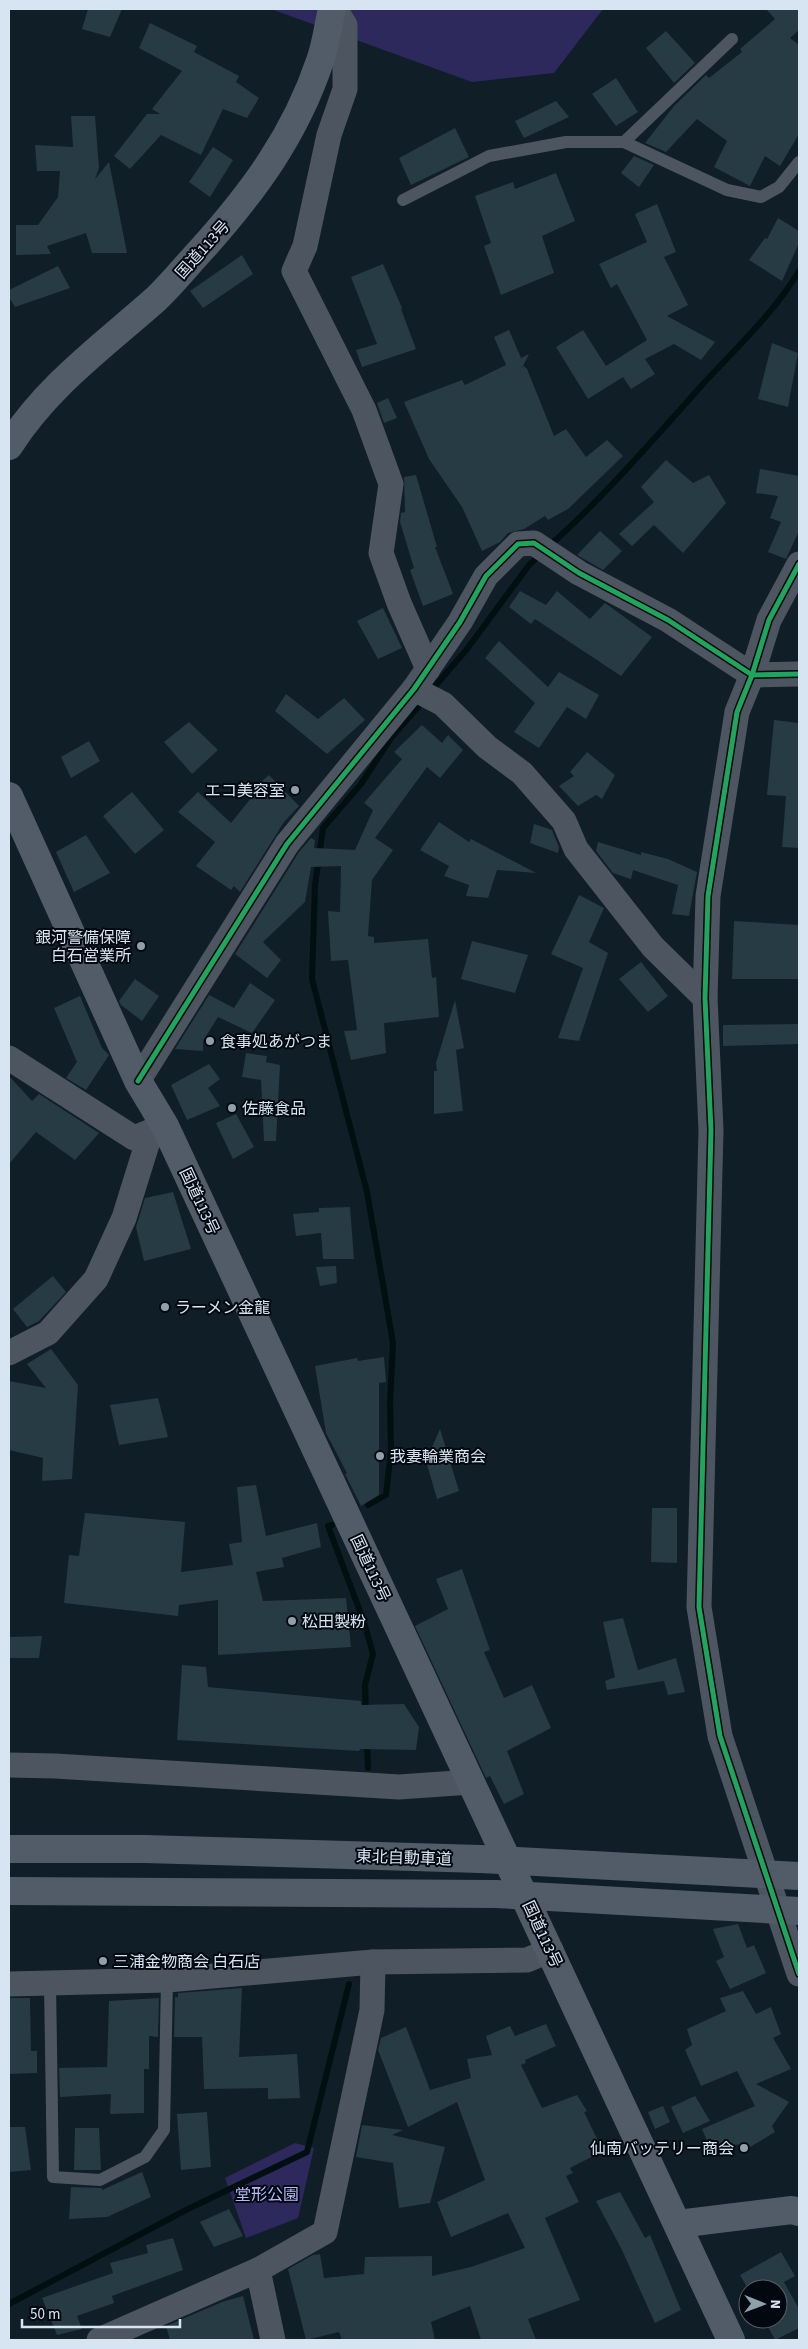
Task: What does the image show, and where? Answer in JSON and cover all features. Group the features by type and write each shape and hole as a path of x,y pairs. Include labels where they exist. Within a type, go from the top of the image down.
{"highway":[{"name":"国道113号","path":"9,446 26,418 61,380 158,298 235,212 264,174 292,130 317,69 333,9"},
{"name":"国道113号","path":"9,796 138,1081 165,1126 551,1950 731,2340"},
{"name":"東北自動車道","path":"9,1848 145,1849 480,1859 799,1876"},
{"path":"9,1891 496,1894 799,1911"},
{"path":"678,2224 797,2207"}],"street":[{"path":"138,1081 287,844 426,695 428,669 399,603 381,553 391,484 364,410 294,271 305,246 329,135 345,89 345,25 333,9"},
{"path":"428,669 460,622 486,576 518,544 534,543 579,573 668,620 752,675 799,674"},
{"path":"799,564 769,620 752,675 737,712 708,896 705,998 712,1130 699,1607 720,1736 799,1974"},
{"path":"426,695 487,747 522,773 564,821 576,849 654,947 705,998"},
{"path":"9,1058 134,1138 165,1126"},
{"path":"9,1353 48,1333 96,1279 124,1218 148,1141 165,1126"},
{"path":"9,1766 55,1766 399,1787 471,1782"},
{"path":"9,1984 167,1980 372,1962 527,1960 551,1950"},
{"path":"99,2340 135,2333 258,2270 325,2232 372,2010 372,1962"},
{"path":"258,2270 273,2340"}],"lane":[{"path":"624,142 732,39"},
{"path":"403,200 489,156 566,142 624,142 727,190 761,197 779,187 799,162"},
{"path":"50,1984 53,2178 100,2180 145,2157 164,2130 167,1980"}],"green space":[{"path":"271,9 603,9 554,73 472,82"},
{"name":"堂形公園","path":"295,2143 314,2148 298,2218 246,2238 225,2178"}],"building":[{"path":"88,9 122,9 110,37 82,29"},
{"path":"766,9 799,9 799,30 790,38 799,45 799,134 780,166 765,156 750,186 714,167 727,141 697,119 666,152 645,143 674,106 706,75 709,78 742,52 740,49 775,19"},
{"path":"150,23 197,46 194,52 239,76 236,82 259,98 247,118 223,109 201,155 161,135 130,169 114,156 147,114 160,114 152,109 182,71 139,48"},
{"path":"666,31 695,63 674,83 646,48"},
{"path":"616,78 638,112 616,126 592,94"},
{"path":"556,101 569,117 524,138 515,121"},
{"path":"71,116 95,116 99,168 95,179 109,162 127,253 92,253 86,233 47,246 51,254 16,255 16,225 38,225 58,197 60,171 37,171 35,145 73,147"},
{"path":"455,128 469,157 411,185 399,158"},
{"path":"213,147 233,160 210,197 189,182"},
{"path":"634,156 654,165 639,187 621,173"},
{"path":"556,173 575,221 542,236 554,273 501,295 484,246 491,243 475,196 513,182 515,189"},
{"path":"657,204 676,252 664,257 688,305 667,316 715,342 701,360 674,344 645,359 655,374 631,389 623,377 588,399 556,347 583,330 606,366 647,340 617,284 611,288 599,264 647,242 635,214"},
{"path":"778,218 799,231 799,243 782,281 749,260 765,238 767,239"},
{"path":"242,255 253,274 203,308 190,291"},
{"path":"383,264 402,308 416,349 362,367 356,350 377,344 351,277"},
{"path":"58,266 70,288 15,307 9,297 9,290"},
{"path":"509,330 521,358 529,354 522,368 524,366 527,369 554,436 566,429 586,457 607,440 623,456 568,509 548,520 545,516 524,529 508,533 500,542 482,551 462,507 429,459 404,402 462,380 465,385 506,365 494,337"},
{"path":"772,343 798,353 788,407 758,399"},
{"path":"388,398 397,418 384,423 377,403"},
{"path":"666,460 693,483 709,475 726,503 683,553 654,525 632,546 619,534 654,502 641,487"},
{"path":"760,469 799,476 799,531 786,559 768,552 781,522 770,518 778,496 756,493"},
{"path":"416,475 437,547 435,547 453,594 423,606 410,570 414,568 400,522 401,513 405,512 404,477"},
{"path":"600,531 622,551 603,570 577,555"},
{"path":"520,591 546,605 557,591 590,619 605,603 652,637 621,676 535,619 531,624 509,607"},
{"path":"383,608 402,648 378,659 357,621"},
{"path":"499,641 548,687 559,672 599,695 586,719 567,707 539,748 514,732 535,703 485,658"},
{"path":"286,694 318,719 344,698 365,720 327,754 275,711"},
{"path":"774,720 799,723 799,848 782,847 786,796 767,795"},
{"path":"189,722 218,750 192,774 164,742"},
{"path":"422,725 442,743 448,735 463,750 440,778 427,767 375,838 393,850 372,880 368,936 374,937 374,943 428,939 432,978 436,977 439,1017 384,1023 386,1053 351,1060 344,1031 357,1030 348,960 331,961 328,911 340,912 341,866 311,867 305,902 263,942 281,960 267,978 235,954 299,852 311,838 315,840 314,848 355,850 373,810 364,803 402,759 394,752"},
{"path":"89,741 100,761 71,778 61,757"},
{"path":"587,752 615,775 602,799 596,795 578,806 559,786 574,776 570,772"},
{"path":"269,775 299,806 284,822 240,892 234,886 231,890 196,866 215,842 178,812 198,792 231,823 251,798 247,794"},
{"path":"132,792 164,830 135,854 103,816"},
{"path":"439,822 469,842 471,839 536,873 497,870 488,898 466,896 469,885 444,876 449,866 420,850"},
{"path":"534,824 552,830 559,847 558,853 530,843"},
{"path":"86,835 110,873 74,892 56,852"},
{"path":"598,842 641,855 641,852 668,859 697,872 689,916 672,914 678,885 633,870 631,879 613,873 596,851"},
{"path":"579,895 604,908 589,942 608,953 579,1041 558,1038 583,968 551,954"},
{"path":"734,921 799,925 799,979 732,979"},
{"path":"472,941 528,955 515,993 461,979"},
{"path":"641,962 668,996 648,1012 619,979"},
{"path":"135,979 159,996 142,1021 121,1005 119,1001"},
{"path":"250,983 275,1000 252,1033 218,1017 203,1041 203,1051 175,1049 209,995 234,1008"},
{"path":"80,996 102,1048 109,1055 86,1090 66,1078 77,1062 54,1008"},
{"path":"455,1000 464,1048 456,1050 463,1111 434,1114 434,1071 437,1071 436,1063"},
{"path":"799,1024 799,1044 723,1046 723,1025"},
{"path":"246,1053 267,1056 266,1062 280,1065 276,1141 264,1141 261,1080 242,1077"},
{"path":"209,1064 220,1079 208,1088 220,1106 187,1120 171,1085"},
{"path":"9,1076 32,1101 39,1094 99,1133 75,1160 36,1132 9,1164"},
{"path":"236,1114 254,1147 233,1159 216,1123"},
{"path":"173,1192 191,1249 144,1261 136,1227 145,1198"},
{"path":"350,1207 354,1259 323,1259 321,1233 296,1236 293,1214 319,1212 319,1208"},
{"path":"336,1266 337,1283 320,1286 316,1267"},
{"path":"53,1276 66,1292 39,1321 27,1327 13,1309"},
{"path":"51,1349 78,1385 72,1479 42,1481 43,1458 9,1450 9,1381 46,1388 27,1364"},
{"path":"384,1357 386,1382 379,1383 379,1495 361,1506 345,1474 347,1473 326,1433 315,1366 357,1358 358,1361"},
{"path":"158,1398 168,1437 119,1445 110,1405"},
{"path":"440,1429 459,1491 437,1499 426,1461"},
{"path":"256,1485 266,1536 317,1523 321,1547 282,1558 284,1567 256,1572 263,1601 346,1598 351,1647 218,1655 218,1600 179,1605 178,1616 64,1603 69,1555 79,1556 85,1513 185,1522 181,1572 233,1565 229,1544 242,1542 237,1487"},
{"path":"652,1508 677,1508 677,1563 651,1562"},
{"path":"462,1569 490,1650 484,1652 504,1698 532,1685 551,1728 507,1751 524,1794 504,1804 490,1776 486,1778 415,1626 448,1609 436,1579"},
{"path":"623,1618 638,1670 676,1658 685,1692 668,1695 664,1681 607,1690 605,1681 615,1677 603,1622"},
{"path":"42,1636 39,1658 9,1658 9,1637"},
{"path":"182,1665 206,1667 208,1687 361,1701 361,1705 404,1704 419,1727 416,1750 360,1749 359,1751 177,1740"},
{"path":"738,1924 747,1948 754,1945 766,1973 730,1989 716,1961 724,1957 713,1929"},
{"path":"242,1988 239,2057 297,2054 300,2098 268,2099 268,2088 204,2089 202,2037 174,2037 175,1997 178,1997 178,1993"},
{"path":"743,1991 756,2014 771,2007 781,2034 773,2038 791,2069 756,2084 789,2102 772,2126 775,2132 742,2152 738,2144 714,2157 702,2129 755,2106 737,2071 701,2086 685,2050 692,2045 687,2029 726,2011 720,1998"},
{"path":"9,1998 30,1998 31,2051 37,2051 37,2073 9,2074"},
{"path":"159,1998 158,2037 149,2036 149,2069 144,2069 144,2113 110,2114 111,2094 60,2097 59,2068 107,2067 109,2001"},
{"path":"546,2024 556,2046 525,2060 526,2063 521,2065 542,2108 577,2095 587,2111 584,2112 603,2151 570,2168 573,2173 566,2176 579,2202 545,2218 580,2300 528,2319 536,2340 481,2340 470,2306 431,2322 435,2340 342,2340 339,2332 306,2340 288,2269 313,2255 320,2254 324,2278 364,2274 365,2257 432,2256 432,2276 471,2267 525,2248 508,2213 451,2237 437,2202 485,2180 457,2102 408,2127 378,2050 381,2038 406,2027 430,2090 471,2078 467,2059 492,2055 486,2036 510,2026 515,2036"},
{"path":"695,2096 710,2121 683,2133 671,2107"},
{"path":"663,2106 670,2122 655,2129 648,2112"},
{"path":"207,2112 211,2167 181,2170 177,2114"},
{"path":"362,2125 403,2130 392,2135 445,2147 430,2203 399,2208 393,2163 356,2157"},
{"path":"9,2127 25,2127 31,2170 9,2172"},
{"path":"75,2128 99,2128 101,2170 74,2170"},
{"path":"142,2172 151,2197 107,2217 69,2219 71,2187 102,2188 102,2190"},
{"path":"620,2192 645,2238 650,2235 681,2310 655,2323 622,2250 596,2201"},
{"path":"229,2209 243,2236 214,2247 200,2222"},
{"path":"173,2238 183,2270 112,2296 114,2303 77,2316 82,2329 57,2335 42,2298 113,2273 110,2263 148,2253 146,2245"},
{"path":"781,2252 795,2276 788,2280 742,2279 740,2275"},
{"path":"788,2289 799,2309 799,2328 775,2340 769,2329 788,2329"},
{"path":"243,2296 254,2340 170,2340 166,2326 222,2302"}],"waterway":[{"path":"548,547 569,528 647,447 754,330 799,271"},
{"path":"430,692 467,649 529,565 541,554"},
{"path":"368,1505 386,1495 391,1450 390,1402 393,1343 367,1192 312,979 315,885 323,828 361,784 391,738 424,700"},
{"path":"332,1525 328,1526 364,1622 373,1654 365,1685 366,1712"},
{"path":"367,1742 368,1768"},
{"path":"9,2304 186,2210 307,2152 349,1984"}],"cycle path":[{"path":"138,1081 287,844 414,689 460,622 486,576 518,544 534,543 579,573 668,620 752,675 799,674"},
{"path":"799,564 769,620 752,675 737,712 708,896 705,998 711,1130 699,1607 720,1736 799,1974"}],"place":[{"name":"エコ美容室","path":"295,790"},
{"name":"銀河警備保障 白石営業所","path":"141,946"},
{"name":"食事処あがつま","path":"210,1041"},
{"name":"佐藤食品","path":"232,1108"},
{"name":"ラーメン金龍","path":"165,1307"},
{"name":"我妻輪業商会","path":"380,1456"},
{"name":"松田製粉","path":"292,1621"},
{"name":"三浦金物商会 白石店","path":"103,1961"},
{"name":"仙南バッテリー商会","path":"744,2148"}]}
